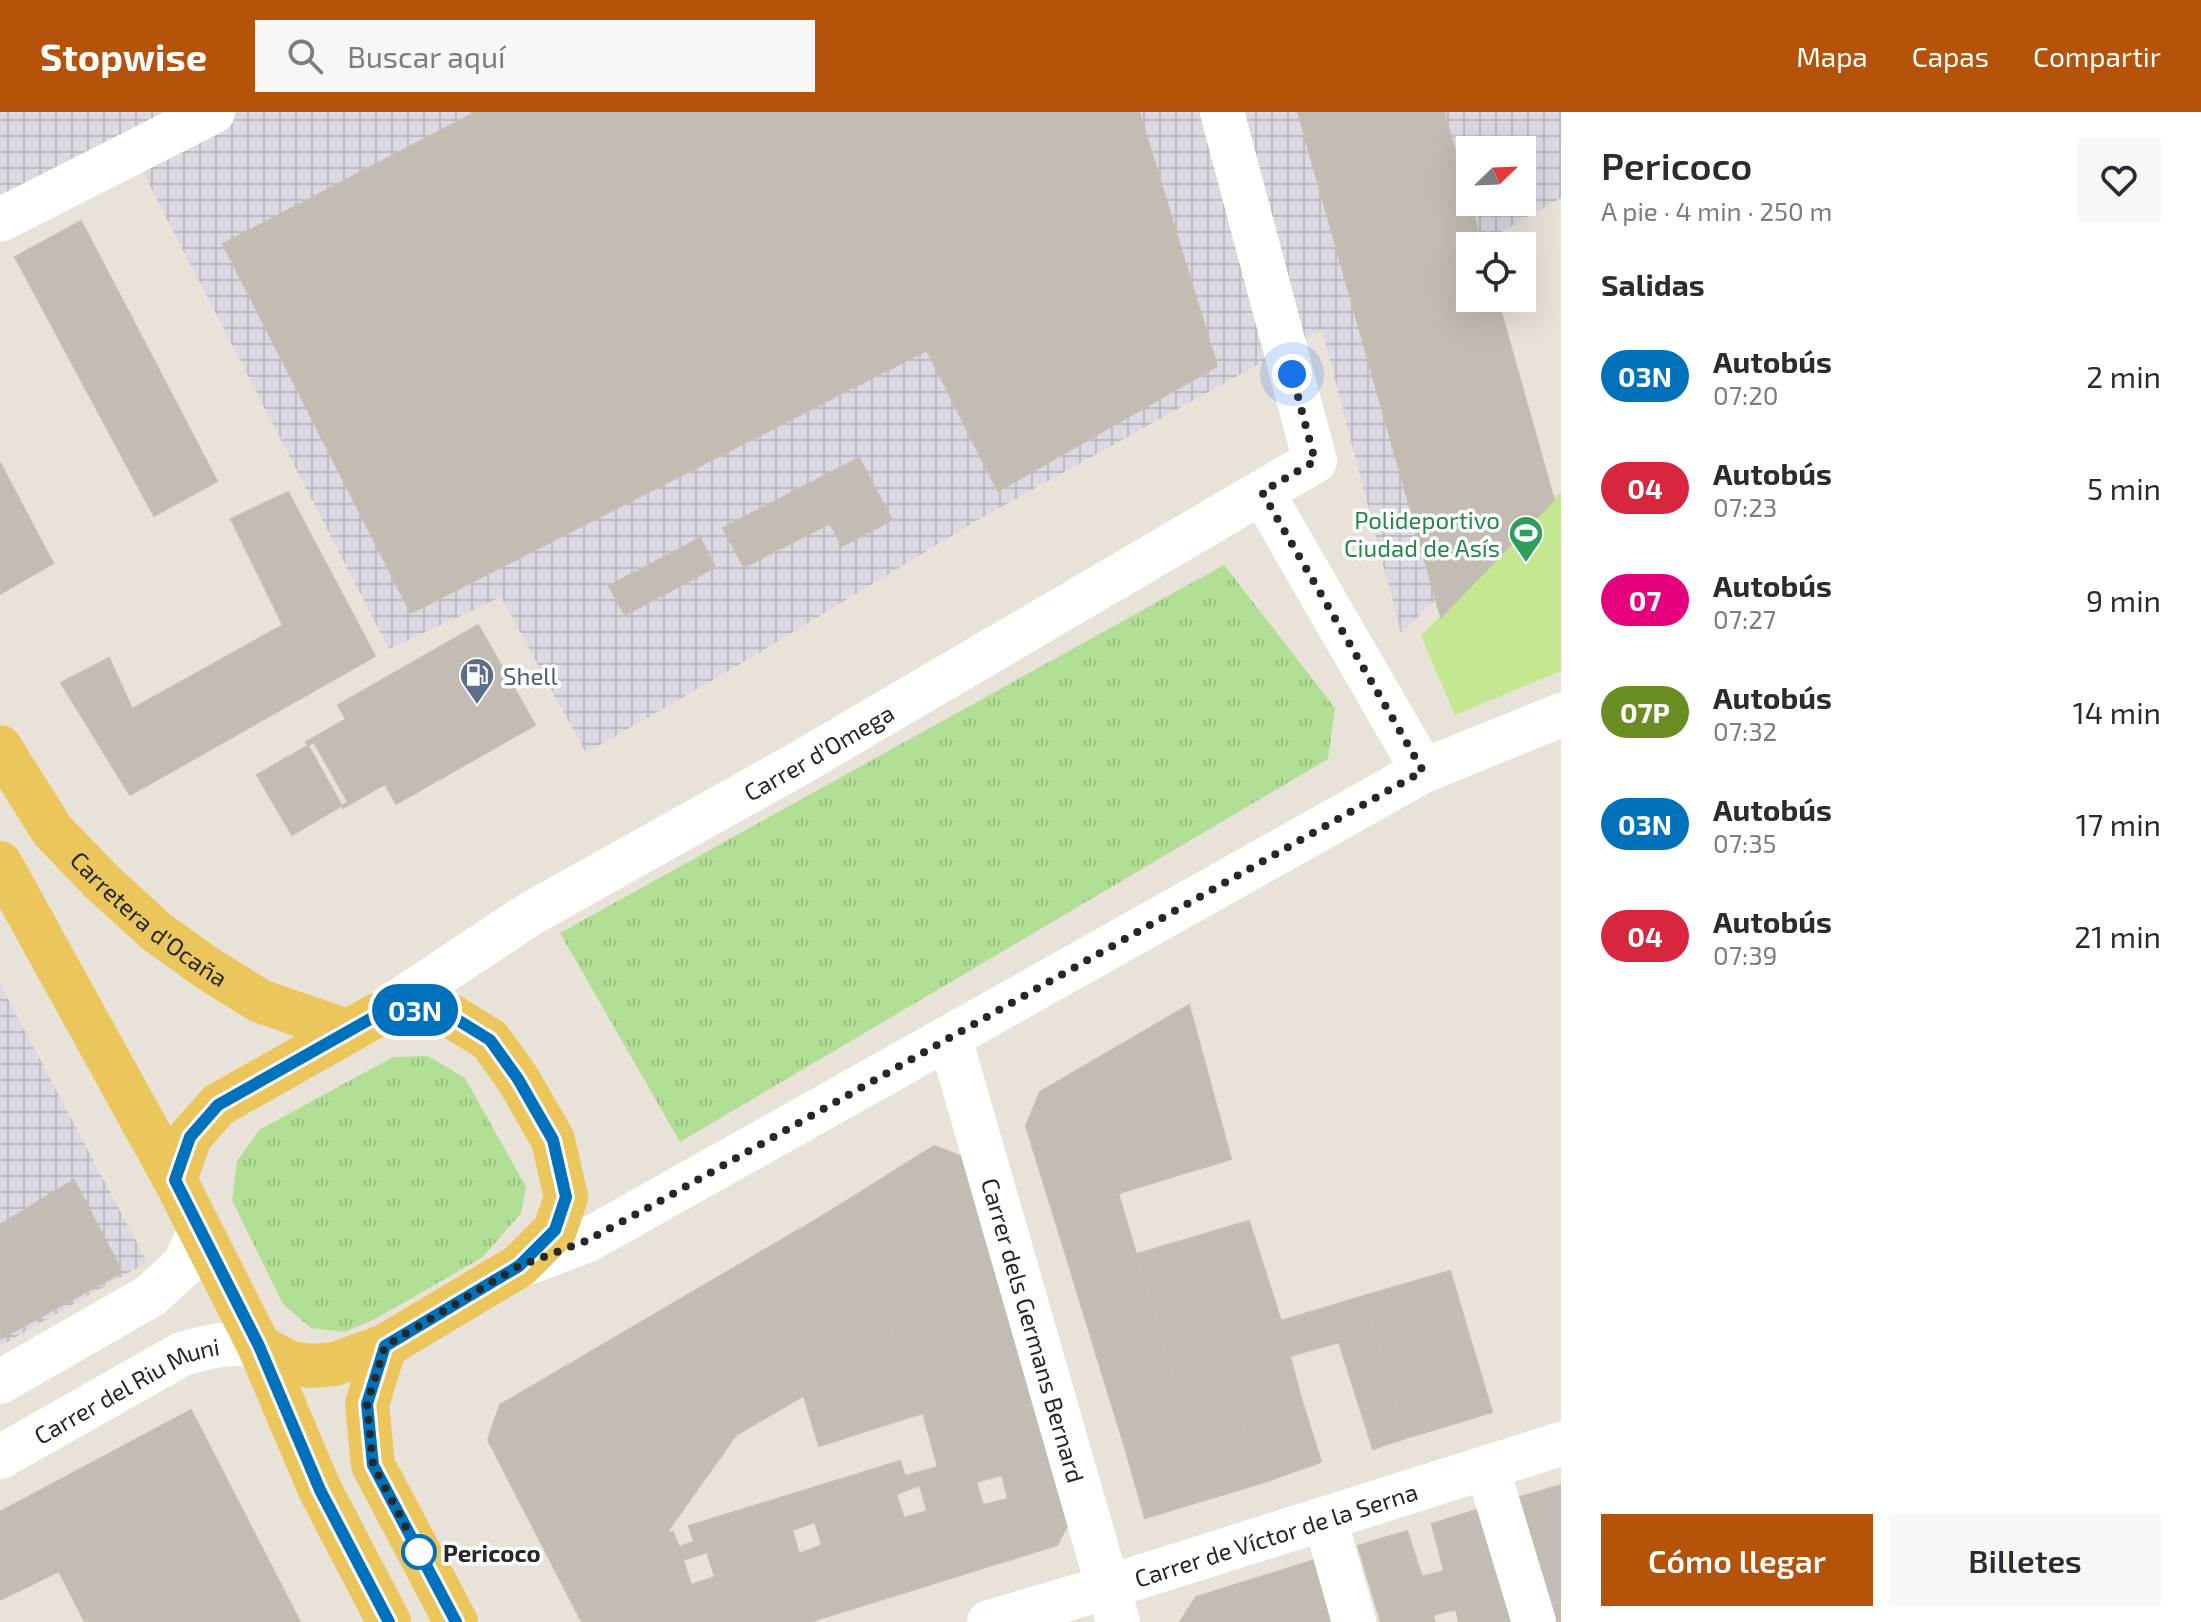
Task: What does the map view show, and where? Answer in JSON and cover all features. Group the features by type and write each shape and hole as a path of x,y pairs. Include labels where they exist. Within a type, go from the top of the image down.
{"main road":[{"name":"Carretera d'Ocaña","path":"0,747 52,830 102,882 157,932 260,1001 363,1022"},
{"path":"0,863 175,1180 259,1346 320,1490 389,1622"},
{"name":"Carrer d'Omega","path":"175,1180 190,1137 218,1105 363,1022 418,1010 451,1016 490,1040 532,1101 553,1140 566,1197 555,1230 519,1266 385,1346 335,1364 311,1366 290,1363 259,1346"},
{"path":"385,1346 367,1404 373,1465 456,1622"}],"street":[{"path":"0,220 213,112"},
{"name":"Carrer d'Omega","path":"363,1022 530,914 800,763 1315,461 1222,112"},
{"path":"1262,492 1423,771"},
{"name":"Carrer d'Omega","path":"519,1266 586,1241 1423,771 1561,715"},
{"name":"Carrer dels Germans Bernard","path":"950,1038 1113,1605"},
{"path":"0,1382 150,1296 185,1264 200,1230"},
{"name":"Carrer del Riu Muni","path":"0,1457 182,1354 238,1342 259,1346"},
{"name":"Carrer de Víctor de la Serna","path":"989,1622 1113,1605 1325,1519 1561,1444"},
{"path":"1487,1467 1534,1622"},
{"path":"1325,1519 1354,1622"}],"shaded area":[{"path":"0,112 1561,112 1561,198 1536,212 1536,136 1456,136 1456,216 1529,216 1501,232 1456,232 1456,312 1474,312 1526,512 1401,633 1322,329 976,521 749,659 586,753 501,597 389,649 133,153 0,220"},
{"path":"0,984 147,1262 0,1346"}],"green space":[{"name":"Polideportivo Ciudad de Asís","path":"1561,492 1561,671 1455,715 1421,636"},
{"path":"1224,565 1335,708 1328,759 680,1142 560,933"},
{"path":"428,1056 465,1078 526,1187 521,1213 483,1257 377,1318 345,1332 311,1328 283,1304 232,1200 237,1161 259,1130 393,1057"}],"building":[{"path":"476,112 1139,112 1217,366 998,491 927,350 411,613 223,244"},
{"path":"1298,112 1444,112 1456,154 1456,216 1473,216 1478,232 1456,232 1456,312 1501,312 1554,500 1441,617"},
{"path":"81,221 217,481 154,516 15,257"},
{"path":"859,458 892,520 842,546 830,523 744,567 723,528"},
{"path":"0,463 53,563 0,594"},
{"path":"288,492 375,656 130,795 61,683 109,658 132,709 283,625 231,519"},
{"path":"700,538 715,567 625,615 609,586"},
{"path":"478,625 535,725 396,804 385,784 343,808 306,742 346,719 338,705"},
{"path":"314,742 348,802 292,835 257,775"},
{"path":"1189,1005 1231,1159 1053,1213 1026,1126 1040,1092"},
{"path":"934,1146 970,1160 1033,1378 819,1446 804,1396 894,1343 888,1319 824,1215"},
{"path":"74,1180 122,1272 0,1339 0,1225"},
{"path":"1118,1193 1189,1431 1126,1451 1053,1213"},
{"path":"824,1215 888,1319 894,1343 736,1435 603,1622 582,1622 488,1440 500,1405"},
{"path":"1249,1221 1281,1321 1364,1296 1406,1438 1373,1449 1339,1342 1290,1356 1300,1395 1253,1407 1255,1411 1189,1431 1137,1254"},
{"path":"1450,1271 1492,1412 1406,1438 1364,1296"},
{"path":"1033,1378 1074,1513 1057,1545 809,1622 603,1622 667,1533 673,1532 679,1547 694,1542 689,1526 900,1461 905,1476 938,1467 923,1413","holes":["1002,1475 1008,1499 983,1505 976,1482","920,1485 927,1511 904,1518 896,1494","815,1522 822,1545 799,1554 792,1530","707,1552 715,1577 691,1585 683,1560"]},
{"path":"1300,1395 1321,1462 1261,1483 1240,1416 1255,1411 1253,1407"},
{"path":"191,1410 300,1622 85,1622 59,1571 0,1600 0,1512"},
{"path":"1240,1416 1261,1483 1145,1518 1126,1451"},
{"path":"1561,1485 1561,1622 1553,1622 1517,1498"},
{"path":"1483,1508 1516,1622 1459,1622 1456,1609 1433,1615 1435,1622 1381,1622 1358,1546 1407,1531 1422,1577 1444,1571 1432,1524"},
{"path":"1321,1558 1339,1622 1180,1622 1196,1597"}],"bus line":[{"name":"03N","path":"389,1622 320,1490 259,1346 175,1180 190,1137 218,1105 379,1014 418,1010 451,1016 490,1040 532,1101 553,1140 566,1197 555,1230 519,1266 385,1346 367,1404 373,1465 456,1622"}],"place":[{"name":"Polideportivo Ciudad de Asís","path":"1526,564"},
{"name":"Shell","path":"477,706"},
{"name":"Pericoco","path":"419,1552"}],"route":[{"path":"419,1552 373,1465 367,1404 385,1346 519,1266 586,1241 653,1205 1423,771 1262,492 1315,461 1292,374"}]}
